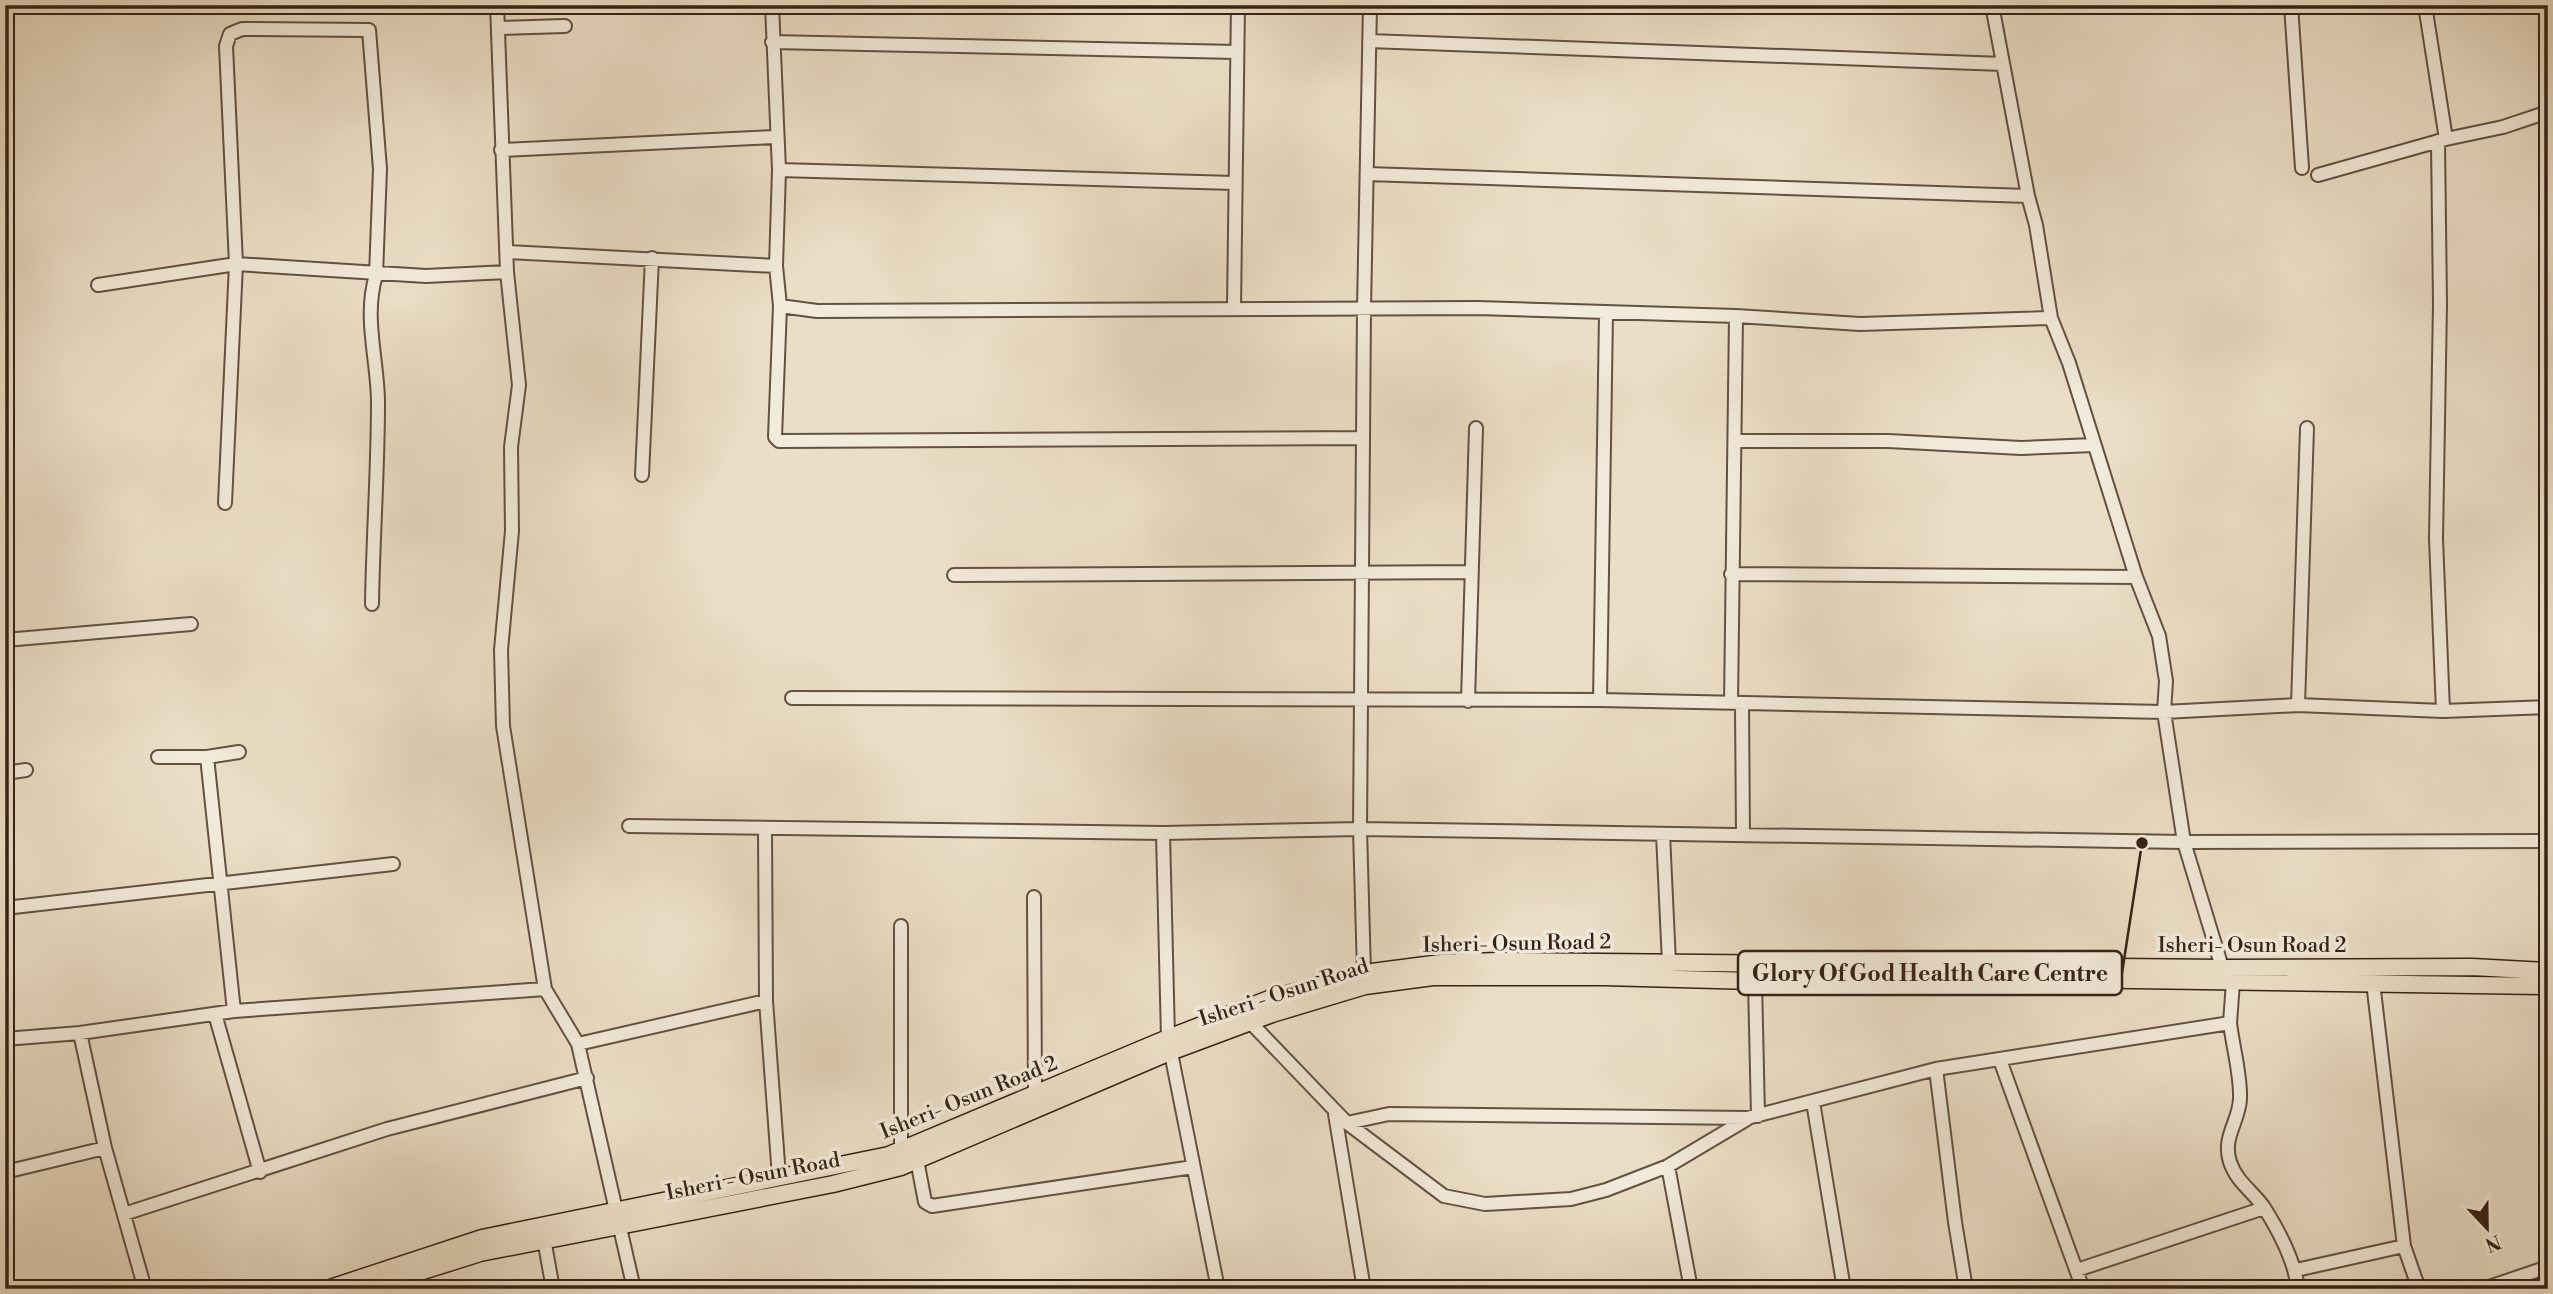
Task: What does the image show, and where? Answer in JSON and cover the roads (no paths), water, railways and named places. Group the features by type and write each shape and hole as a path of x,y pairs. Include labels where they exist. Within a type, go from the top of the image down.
{"main road":[{"name":"Isheri- Osun Road 2","path":"327,1289 482,1238 620,1217 779,1177 842,1167 901,1151 1035,1094 1169,1045 1269,999 1364,974 1441,963 1487,961 2227,977 2472,967 2548,971"},
{"name":"Isheri - Osun Road","path":"366,1289 418,1271 620,1217 833,1184 917,1160 1169,1045 1365,986 1433,977 1755,981 1926,977 2227,977 2548,986"}],"street":[{"path":"497,5 507,272 519,385 511,447 512,531 501,650 503,726 545,989 578,1044 620,1217 634,1289"},
{"path":"772,5 775,137 779,170 776,266 780,306 775,437 779,441 1363,438"},
{"path":"1234,309 1238,5"},
{"path":"1364,974 1360,829 1364,308 1370,5"},
{"path":"1993,5 2028,196 2036,225 2051,318 2136,577 2159,636 2166,681 2164,712 2184,842 2227,977 2240,1101 2226,1142 2230,1161 2240,1182 2264,1208 2296,1270 2298,1289"},
{"path":"2291,5 2302,168"},
{"path":"2425,5 2442,140 2436,539 2443,711"},
{"path":"498,28 565,26"},
{"path":"225,503 236,264 226,46 230,34 242,29 369,30 372,36 375,132 380,169 376,275 371,303 371,340 378,402 372,604"},
{"path":"1369,41 2003,64"},
{"path":"772,42 1237,52"},
{"path":"2318,175 2442,140 2503,127 2548,112"},
{"path":"502,150 775,137"},
{"path":"779,170 1234,183"},
{"path":"1367,174 2028,196"},
{"path":"507,252 776,266"},
{"path":"642,475 652,258"},
{"path":"98,285 236,264 376,275 451,276 507,272"},
{"path":"780,306 817,311 1364,308 1737,316 1860,324 2051,318"},
{"path":"1600,700 1606,314"},
{"path":"1737,316 1731,574 1743,835"},
{"path":"1468,701 1476,428"},
{"path":"2298,705 2307,428"},
{"path":"1735,441 1888,441 2021,448 2094,445"},
{"path":"954,575 1471,572"},
{"path":"1731,574 2136,577"},
{"path":"5,640 191,624"},
{"path":"792,698 1361,702 1600,700 2164,712 2298,705 2443,711 2548,707"},
{"path":"158,757 207,757 239,752"},
{"path":"207,757 234,1011"},
{"path":"5,773 26,770"},
{"path":"629,826 1163,833 1360,829 2184,842 2548,841"},
{"path":"765,829 766,1001 779,1177"},
{"path":"1163,833 1169,1045 1217,1289"},
{"path":"1663,834 1669,963"},
{"path":"5,908 393,864"},
{"path":"1034,897 1035,1094"},
{"path":"901,926 901,1151"},
{"path":"1753,1117 1755,981"},
{"path":"2373,982 2404,1246 2419,1289"},
{"path":"5,1039 80,1033 234,1011 545,989"},
{"path":"578,1044 766,1001"},
{"path":"215,1014 260,1172"},
{"path":"1250,1022 1335,1114 1444,1196 1485,1204 1571,1199 1606,1190 1668,1166 1753,1117"},
{"path":"1347,1123 1389,1114 1753,1117 1936,1069 2230,1023"},
{"path":"80,1033 105,1148 145,1289"},
{"path":"2000,1060 2083,1289"},
{"path":"1936,1069 1966,1289"},
{"path":"124,1214 387,1129 587,1078"},
{"path":"1813,1102 1844,1289"},
{"path":"1335,1114 1364,1289"},
{"path":"5,1172 105,1148"},
{"path":"917,1160 922,1195 925,1202 932,1206 1193,1167"},
{"path":"1668,1166 1691,1289"},
{"path":"2077,1270 2264,1208"},
{"path":"544,1239 553,1289"},
{"path":"2296,1270 2404,1246"},
{"path":"2483,1289 2548,1267"},
{"path":"418,1271 419,1289"}],"place":[{"name":"Glory Of God Health Care Centre","path":"2142,843"}]}
